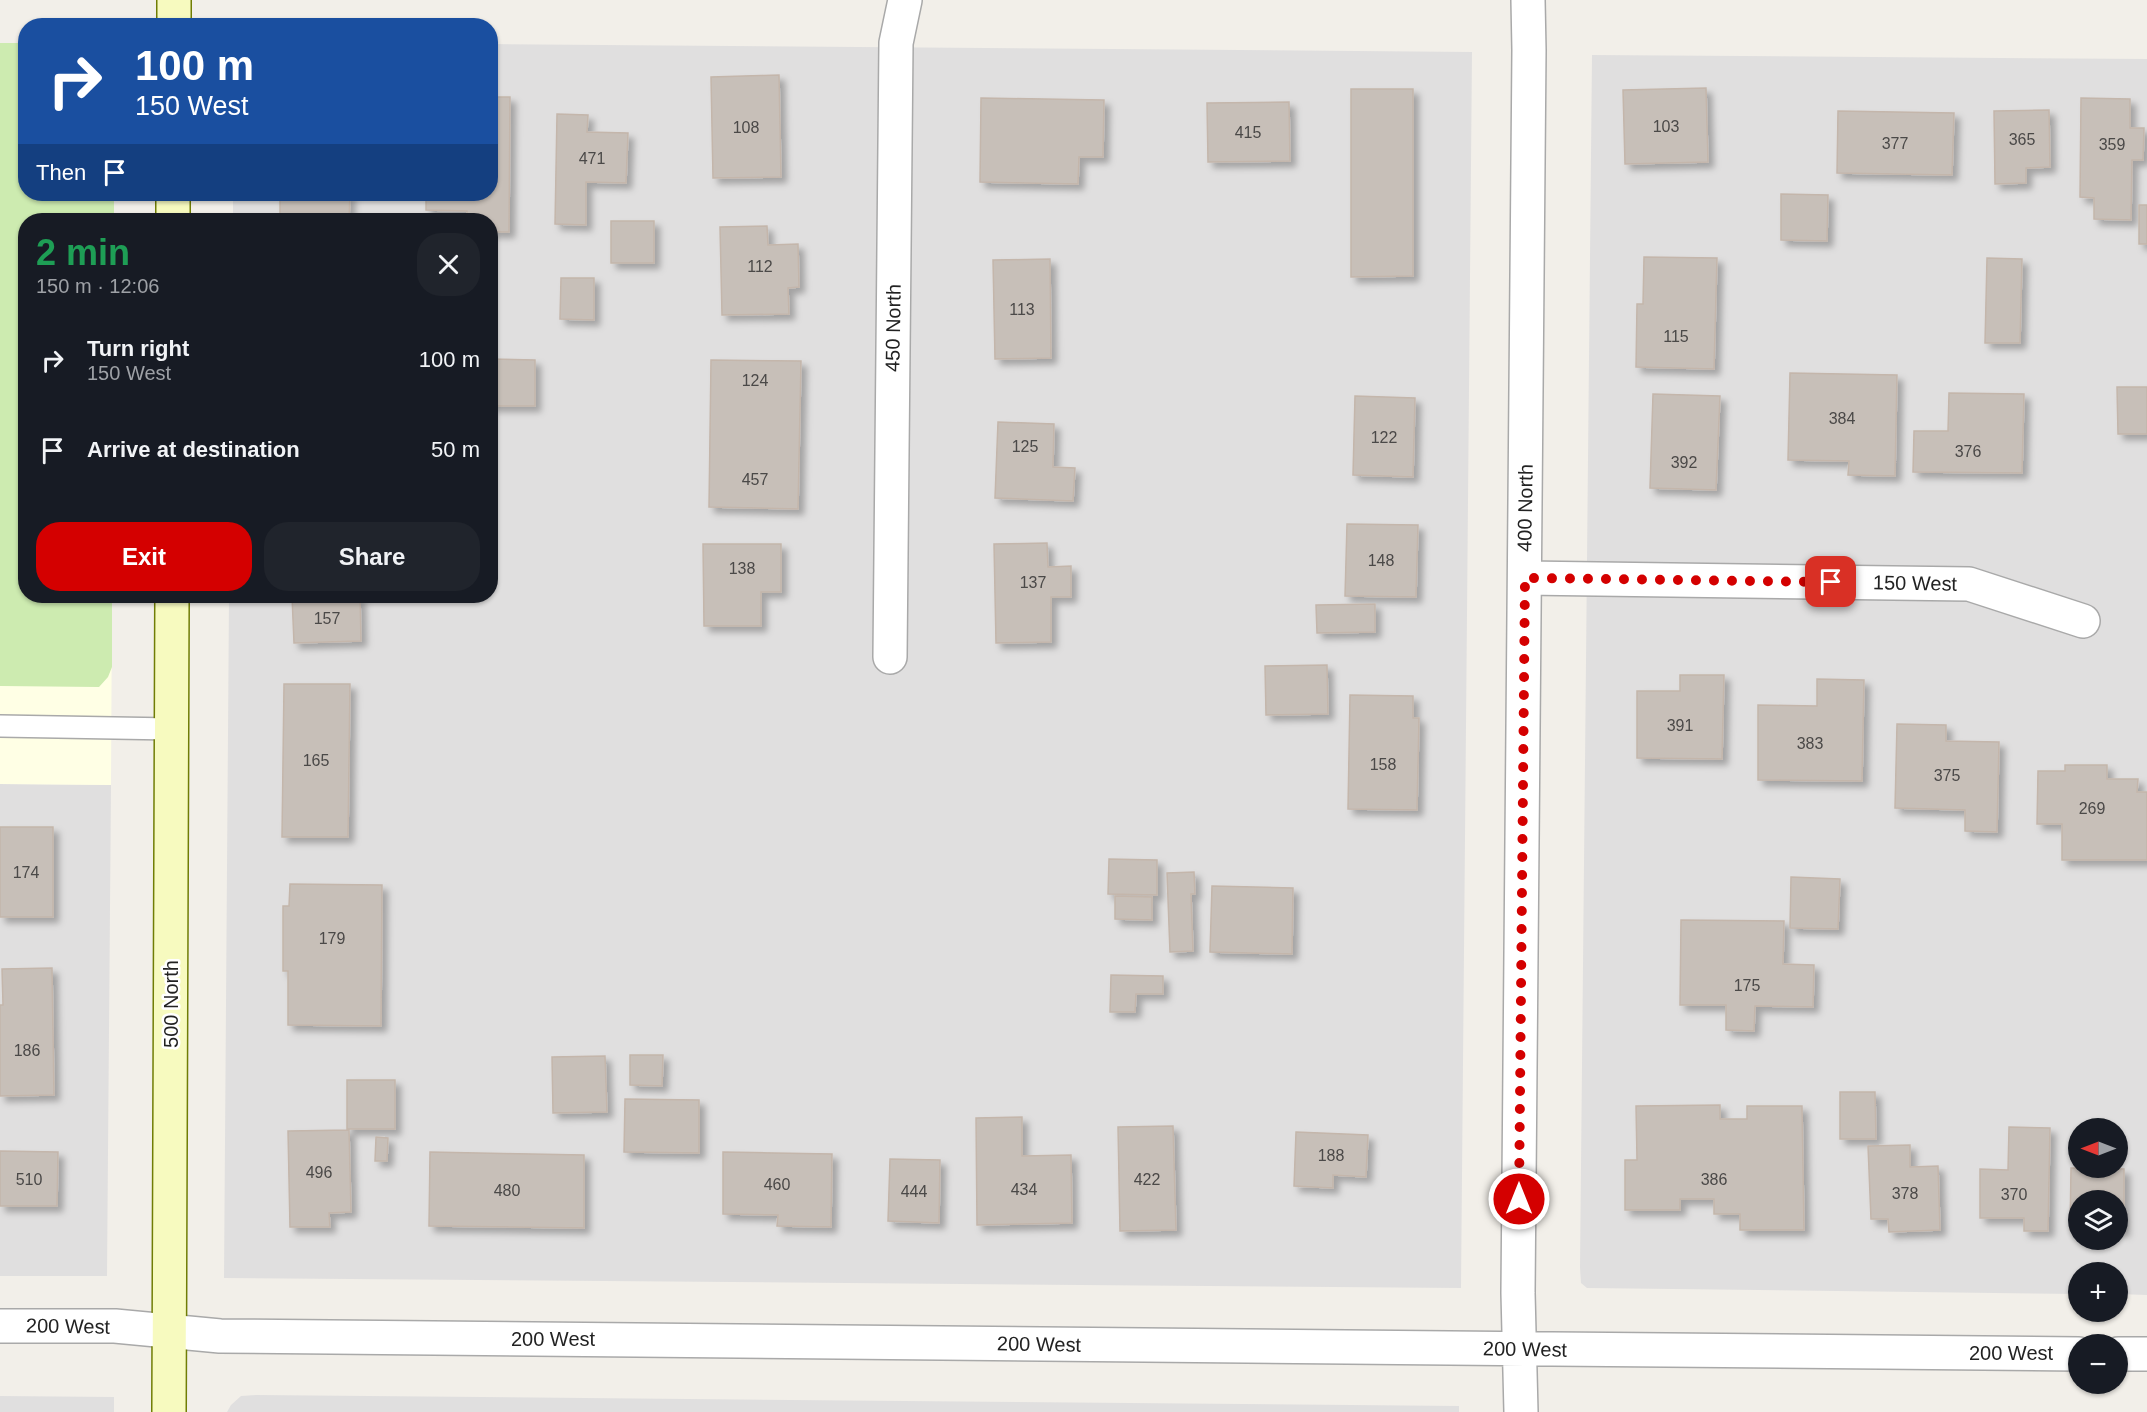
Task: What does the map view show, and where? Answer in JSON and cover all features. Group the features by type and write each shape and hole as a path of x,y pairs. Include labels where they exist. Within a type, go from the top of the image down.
{"street":[{"path":"174,0 174,18"},
{"name":"450 North","path":"890,657 896,43 905,0"},
{"name":"400 North","path":"1521,1412 1518,1293 1528,0"},
{"name":"150 West","path":"1525,578 1970,584 2083,621"},
{"name":"500 North","path":"169,1412 172,603"},
{"name":"200 West","path":"0,1326 115,1326 220,1336 2068,1354"},
{"path":"2128,1354 2147,1354"}],"lane":[{"path":"0,726 172,729"}],"shaded area":[{"path":"0,43 18,43 18,201 114,201 114,213 18,213 18,603 112,603 111,785 0,784"},
{"path":"498,44 1472,52 1461,1288 224,1278 229,603 498,603 498,213 233,213 233,201 498,201"},
{"path":"1592,55 2147,59 2147,1295 2128,1294 2128,1262 2068,1262 2068,1294 1587,1288 1581,1283"},
{"path":"0,784 111,785 107,1276 0,1276"},
{"path":"0,1396 114,1397 114,1412 0,1412"},
{"path":"241,1396 1459,1406 1459,1412 227,1412"}],"green space":[{"path":"0,43 18,43 18,201 114,201 114,213 18,213 18,603 112,603 112,667 108,677 99,687 0,686"}],"building":[{"path":"779,75 781,177 713,178 711,77"},
{"path":"1706,88 1708,162 1625,164 1623,90"},
{"path":"1351,89 1413,89 1413,276 1351,277"},
{"path":"498,97 510,97 509,232 498,232 498,213 426,210 426,201 498,201"},
{"path":"981,98 1104,100 1103,157 1079,157 1078,184 980,182"},
{"path":"2081,98 2130,99 2130,128 2144,128 2143,160 2132,160 2131,220 2094,219 2094,198 2080,197"},
{"path":"1289,102 1290,161 1208,162 1207,103"},
{"path":"2049,110 2050,167 2026,168 2026,183 1995,184 1994,111"},
{"path":"1838,111 1954,113 1952,175 1837,173"},
{"path":"557,114 588,115 587,132 628,133 626,183 586,182 586,225 555,224"},
{"path":"1781,194 1828,195 1827,241 1781,240"},
{"path":"280,201 350,201 349,213 280,213"},
{"path":"2139,205 2147,205 2147,244 2139,244"},
{"path":"611,221 654,221 654,263 611,263"},
{"path":"767,226 768,245 798,244 799,287 788,288 789,314 722,315 720,227"},
{"path":"1644,257 1717,258 1714,369 1636,367 1637,304 1643,304"},
{"path":"1987,258 2022,259 2020,343 1985,343"},
{"path":"1050,259 1051,358 995,359 993,260"},
{"path":"561,278 594,278 594,320 560,319"},
{"path":"498,359 535,360 535,406 498,406"},
{"path":"711,360 801,361 798,509 709,507"},
{"path":"1790,373 1897,375 1895,476 1848,475 1849,461 1788,460"},
{"path":"2117,387 2147,387 2147,434 2118,434"},
{"path":"1949,393 2024,394 2022,473 1913,472 1914,431 1948,431"},
{"path":"1653,394 1720,396 1716,490 1650,488"},
{"path":"1355,396 1415,398 1413,477 1353,475"},
{"path":"998,422 1054,424 1053,467 1075,468 1073,501 995,498"},
{"path":"1347,524 1418,525 1416,597 1345,596"},
{"path":"1047,543 1048,567 1071,566 1071,597 1051,597 1051,642 996,643 994,544"},
{"path":"703,544 781,544 781,592 761,592 761,626 704,626"},
{"path":"292,603 360,603 361,641 294,643"},
{"path":"1375,604 1375,632 1317,633 1316,605"},
{"path":"1327,665 1328,714 1266,715 1265,666"},
{"path":"1680,675 1724,675 1722,759 1637,758 1637,691 1680,691"},
{"path":"1817,679 1864,680 1862,781 1758,780 1758,705 1817,706"},
{"path":"284,684 350,684 348,837 282,837"},
{"path":"1350,695 1413,696 1413,718 1419,718 1417,810 1348,809"},
{"path":"1897,724 1946,725 1946,741 1999,742 1997,832 1965,831 1965,810 1895,808"},
{"path":"2065,765 2107,765 2107,779 2138,779 2137,792 2147,792 2147,860 2062,860 2062,824 2037,824 2038,771 2065,771"},
{"path":"0,827 53,827 53,917 0,917"},
{"path":"1109,859 1157,860 1157,895 1108,894"},
{"path":"1194,872 1195,894 1191,894 1193,951 1170,952 1167,873"},
{"path":"1791,877 1840,879 1838,929 1790,928"},
{"path":"290,884 382,885 381,1026 288,1025 288,971 283,971 283,906 289,906"},
{"path":"1212,886 1293,888 1292,954 1210,952"},
{"path":"1115,896 1152,897 1152,920 1115,919"},
{"path":"1681,920 1784,921 1783,964 1814,965 1813,1007 1755,1006 1754,1031 1726,1030 1726,1005 1680,1005"},
{"path":"52,968 54,1095 0,1096 2,969"},
{"path":"1111,975 1163,976 1163,994 1136,994 1135,1012 1110,1012"},
{"path":"630,1055 663,1055 662,1086 630,1085"},
{"path":"605,1056 607,1112 553,1113 552,1057"},
{"path":"347,1080 395,1080 395,1129 347,1129"},
{"path":"1840,1092 1875,1092 1876,1139 1840,1139"},
{"path":"625,1099 699,1100 699,1153 624,1152"},
{"path":"1720,1105 1720,1119 1747,1119 1747,1106 1802,1106 1804,1230 1740,1230 1740,1214 1714,1214 1714,1199 1680,1199 1680,1210 1625,1210 1625,1160 1637,1160 1636,1106"},
{"path":"1022,1117 1022,1156 1071,1155 1072,1223 977,1225 976,1118"},
{"path":"1173,1126 1176,1230 1120,1231 1118,1127"},
{"path":"2009,1127 2050,1128 2048,1231 2024,1231 2024,1218 1980,1218 1980,1169 2008,1170"},
{"path":"349,1130 351,1212 329,1213 330,1227 290,1227 288,1131"},
{"path":"1296,1132 1368,1135 1366,1177 1333,1175 1333,1188 1294,1186"},
{"path":"376,1137 388,1138 387,1161 375,1161"},
{"path":"1910,1145 1910,1167 1938,1166 1940,1230 1889,1232 1888,1219 1871,1219 1868,1146"},
{"path":"0,1151 58,1152 57,1206 0,1206"},
{"path":"430,1152 584,1155 584,1228 429,1226"},
{"path":"723,1152 832,1154 831,1227 777,1226 778,1215 723,1214"},
{"path":"890,1159 940,1160 939,1223 888,1221"},
{"path":"2071,1178 2124,1178 2124,1190 2071,1190"}],"route":[{"path":"1519,1199 1525,578 1831,582"}]}
